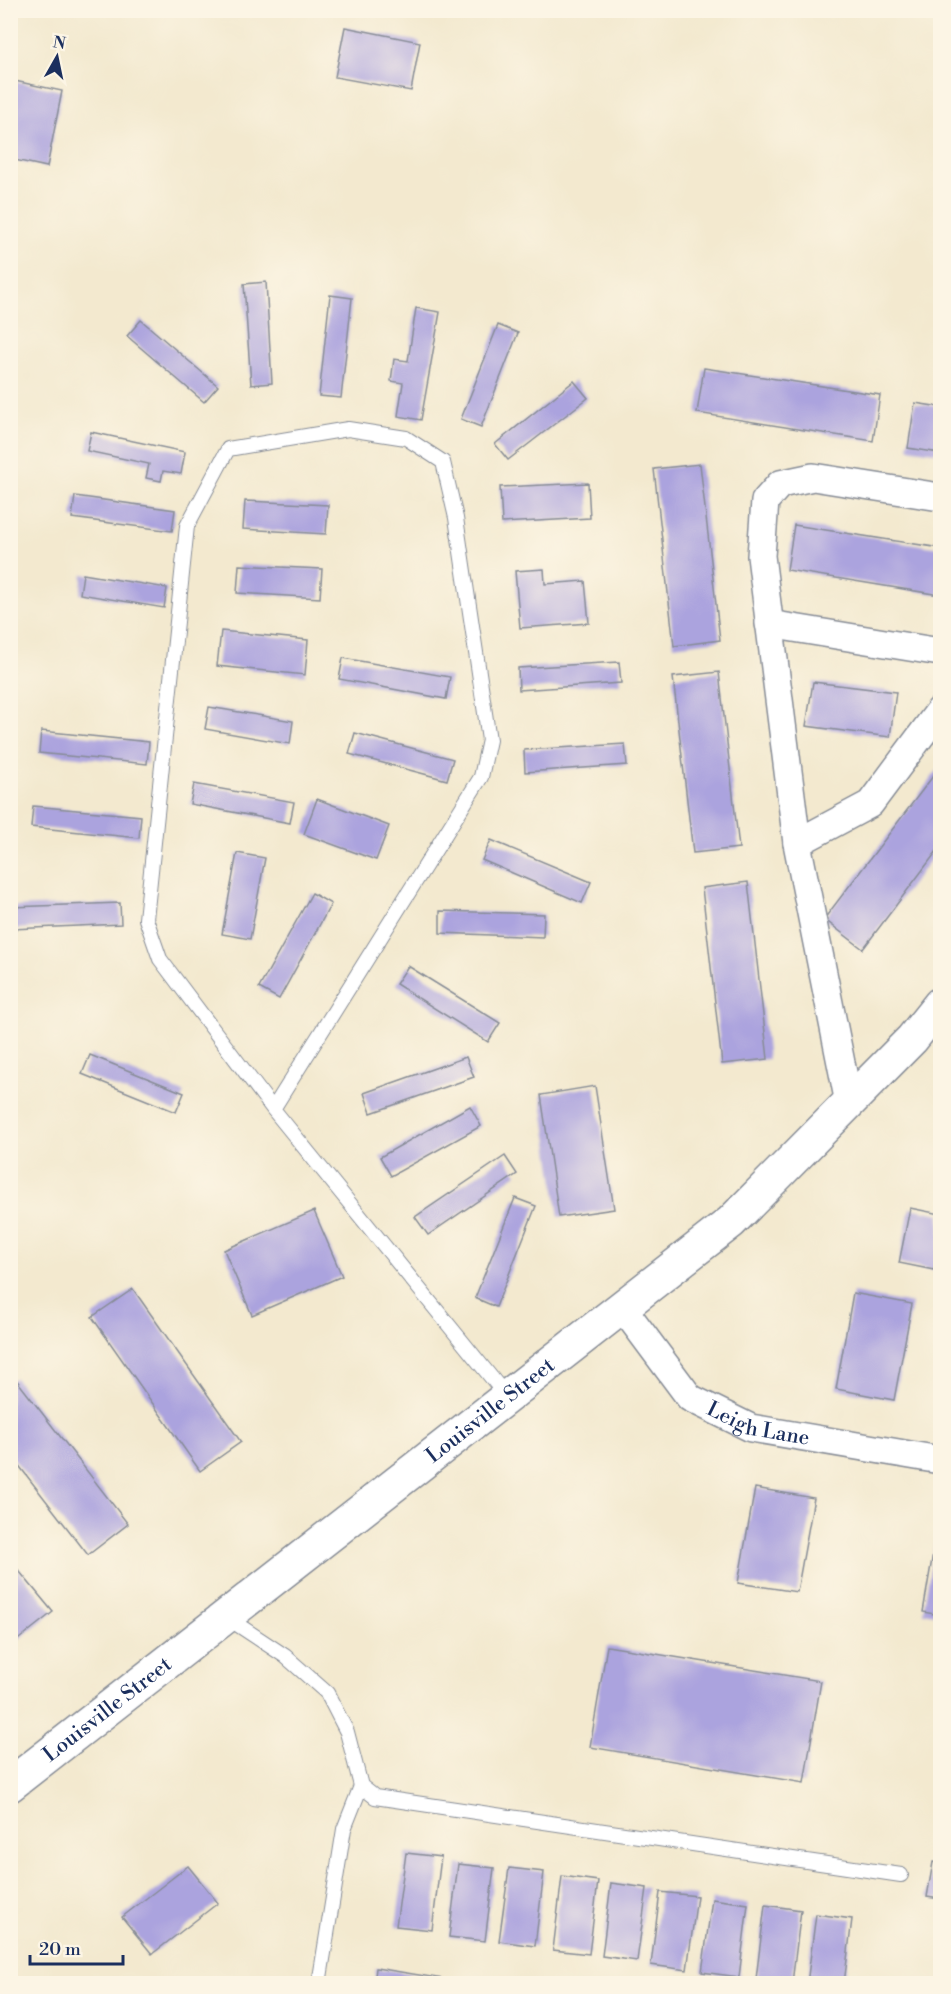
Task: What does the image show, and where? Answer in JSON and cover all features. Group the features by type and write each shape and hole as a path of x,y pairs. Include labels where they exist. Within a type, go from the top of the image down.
{"main road":[{"name":"Louisville Street","path":"10,1785 731,1222 912,1040 940,1004"}],"street":[{"path":"849,1103 797,843 761,556 765,501 780,484 813,477 940,497"},
{"path":"769,624 940,652"},
{"path":"797,843 870,804 940,710"},
{"name":"Leigh Lane","path":"623,1308 690,1398 752,1428 940,1460"}],"lane":[{"path":"273,1109 481,777 489,740 456,518 443,462 406,438 348,429 228,449 187,526 146,919 160,959 273,1109 508,1398"},
{"path":"226,1617 285,1656 327,1693 347,1732 361,1786 344,1828 319,1983"},
{"path":"361,1786 375,1797 901,1875"}],"building":[{"path":"345,27 420,42 411,91 335,77"},
{"path":"10,80 62,91 47,167 10,159"},
{"path":"266,282 272,383 251,385 244,284"},
{"path":"330,295 352,298 341,398 319,396"},
{"path":"416,308 440,312 421,420 398,416 403,383 391,381 394,359 408,361"},
{"path":"141,320 218,386 204,402 127,336"},
{"path":"498,325 518,333 481,427 461,419"},
{"path":"704,368 880,395 873,441 697,413"},
{"path":"574,381 588,398 508,460 495,444"},
{"path":"915,403 940,407 940,453 908,448"},
{"path":"91,432 185,452 181,474 163,471 161,481 146,478 149,464 87,451"},
{"path":"700,464 720,640 674,646 654,469"},
{"path":"588,483 590,518 502,523 500,487"},
{"path":"75,496 175,510 172,531 72,518"},
{"path":"245,501 328,505 326,534 243,529"},
{"path":"794,525 940,548 940,595 787,570"},
{"path":"239,565 322,569 320,598 237,593"},
{"path":"544,569 545,584 585,581 589,623 520,628 515,571"},
{"path":"83,574 167,588 164,608 80,594"},
{"path":"221,631 308,640 305,675 217,666"},
{"path":"343,658 450,677 446,699 339,679"},
{"path":"619,662 621,683 519,690 518,668"},
{"path":"719,672 739,848 693,853 673,677"},
{"path":"813,682 896,692 890,737 806,726"},
{"path":"209,707 293,721 290,744 205,729"},
{"path":"41,731 149,742 147,764 39,753"},
{"path":"355,733 453,759 447,780 349,754"},
{"path":"625,744 627,765 525,772 524,750"},
{"path":"940,767 940,847 863,949 824,919"},
{"path":"194,784 294,802 290,823 190,804"},
{"path":"317,799 389,826 376,860 304,834"},
{"path":"33,806 141,816 139,838 31,827"},
{"path":"491,840 591,882 582,903 482,860"},
{"path":"237,853 265,858 250,939 222,934"},
{"path":"748,882 768,1059 722,1064 702,888"},
{"path":"312,893 331,904 279,999 259,988"},
{"path":"120,903 121,924 12,929 11,907"},
{"path":"440,911 544,914 543,937 440,933"},
{"path":"408,966 500,1023 488,1042 396,984"},
{"path":"90,1055 184,1093 176,1112 82,1074"},
{"path":"466,1057 474,1077 371,1113 364,1093"},
{"path":"595,1086 614,1209 559,1217 541,1095"},
{"path":"470,1106 481,1126 391,1176 380,1157"},
{"path":"505,1156 517,1174 428,1235 415,1217"},
{"path":"515,1198 536,1206 496,1307 475,1298"},
{"path":"910,1208 940,1214 940,1240 934,1270 899,1263"},
{"path":"314,1211 342,1276 252,1315 224,1250"},
{"path":"133,1289 241,1442 200,1471 92,1317"},
{"path":"853,1293 912,1304 894,1400 836,1389"},
{"path":"15,1378 128,1524 88,1555 10,1454 10,1381"},
{"path":"755,1488 814,1498 797,1592 738,1583"},
{"path":"940,1518 940,1615 923,1612"},
{"path":"10,1560 53,1612 10,1646"},
{"path":"607,1646 821,1681 804,1783 590,1747"},
{"path":"406,1853 441,1857 432,1930 396,1926"},
{"path":"933,1862 940,1863 940,1899 927,1897"},
{"path":"458,1864 494,1868 485,1941 449,1937"},
{"path":"188,1866 218,1903 152,1954 122,1917"},
{"path":"509,1868 544,1872 535,1946 499,1941"},
{"path":"562,1876 598,1881 589,1954 553,1950"},
{"path":"611,1883 647,1888 637,1961 602,1956"},
{"path":"660,1892 697,1896 687,1970 651,1965"},
{"path":"712,1899 748,1904 739,1977 702,1972"},
{"path":"765,1905 801,1910 792,1983 756,1979"},
{"path":"816,1914 852,1919 844,1984 807,1984"},
{"path":"376,1968 450,1980 449,1984 374,1984"}]}
